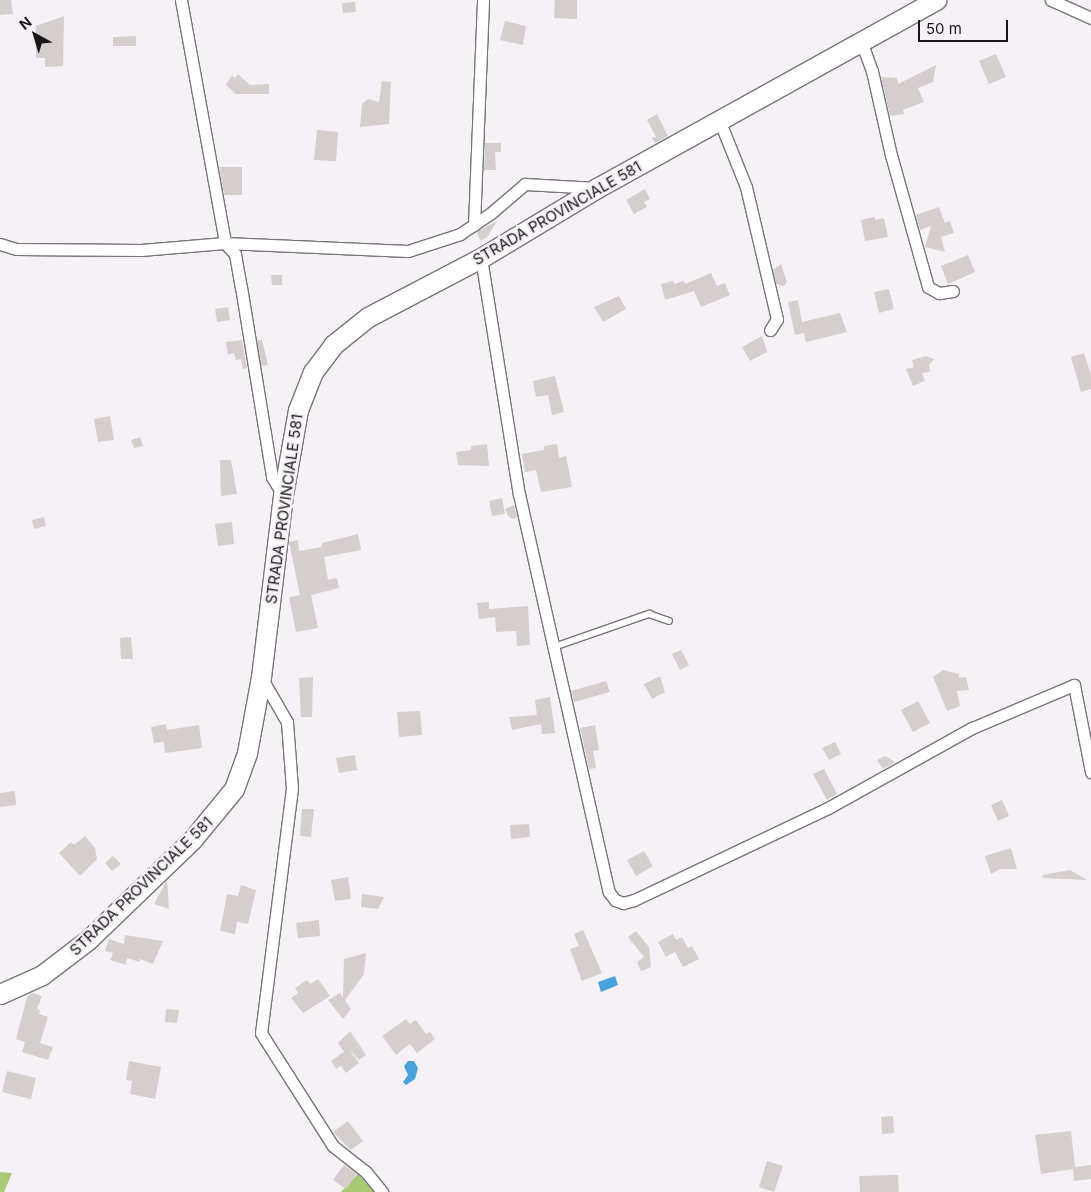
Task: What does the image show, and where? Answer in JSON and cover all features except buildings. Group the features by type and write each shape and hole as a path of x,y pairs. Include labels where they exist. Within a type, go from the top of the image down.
{"main road":[{"name":"STRADA PROVINCIALE 581","path":"0,994 42,975 80,946 218,812 234,789 247,753 261,677 283,496 298,410 312,372 333,345 368,317 481,258 598,188 720,122 936,0"}],"street":[{"path":"181,0 225,243 235,254 272,477 283,496"},
{"path":"474,225 482,0"},
{"path":"1051,0 1091,18"},
{"path":"861,41 872,71 891,155 928,287 939,294 953,291"},
{"path":"720,122 746,187 776,319 770,330"},
{"path":"0,244 16,249 141,250 225,243 408,251 443,242 474,225 525,184 598,188"},
{"path":"481,258 519,494 609,892 623,903 828,808 972,728 1074,685 1091,772"},
{"path":"261,677 287,722 292,788 261,1033 333,1146 366,1172 382,1192"}],"lane":[{"path":"554,647 649,614 669,621"}],"green space":[{"path":"0,1172 12,1173 4,1192 0,1192"},
{"path":"358,1174 374,1192 341,1192"}],"water":[{"path":"615,976 618,985 601,992 598,982"},
{"path":"408,1061 414,1061 418,1068 415,1079 406,1085 403,1082 408,1075 404,1066"}]}
